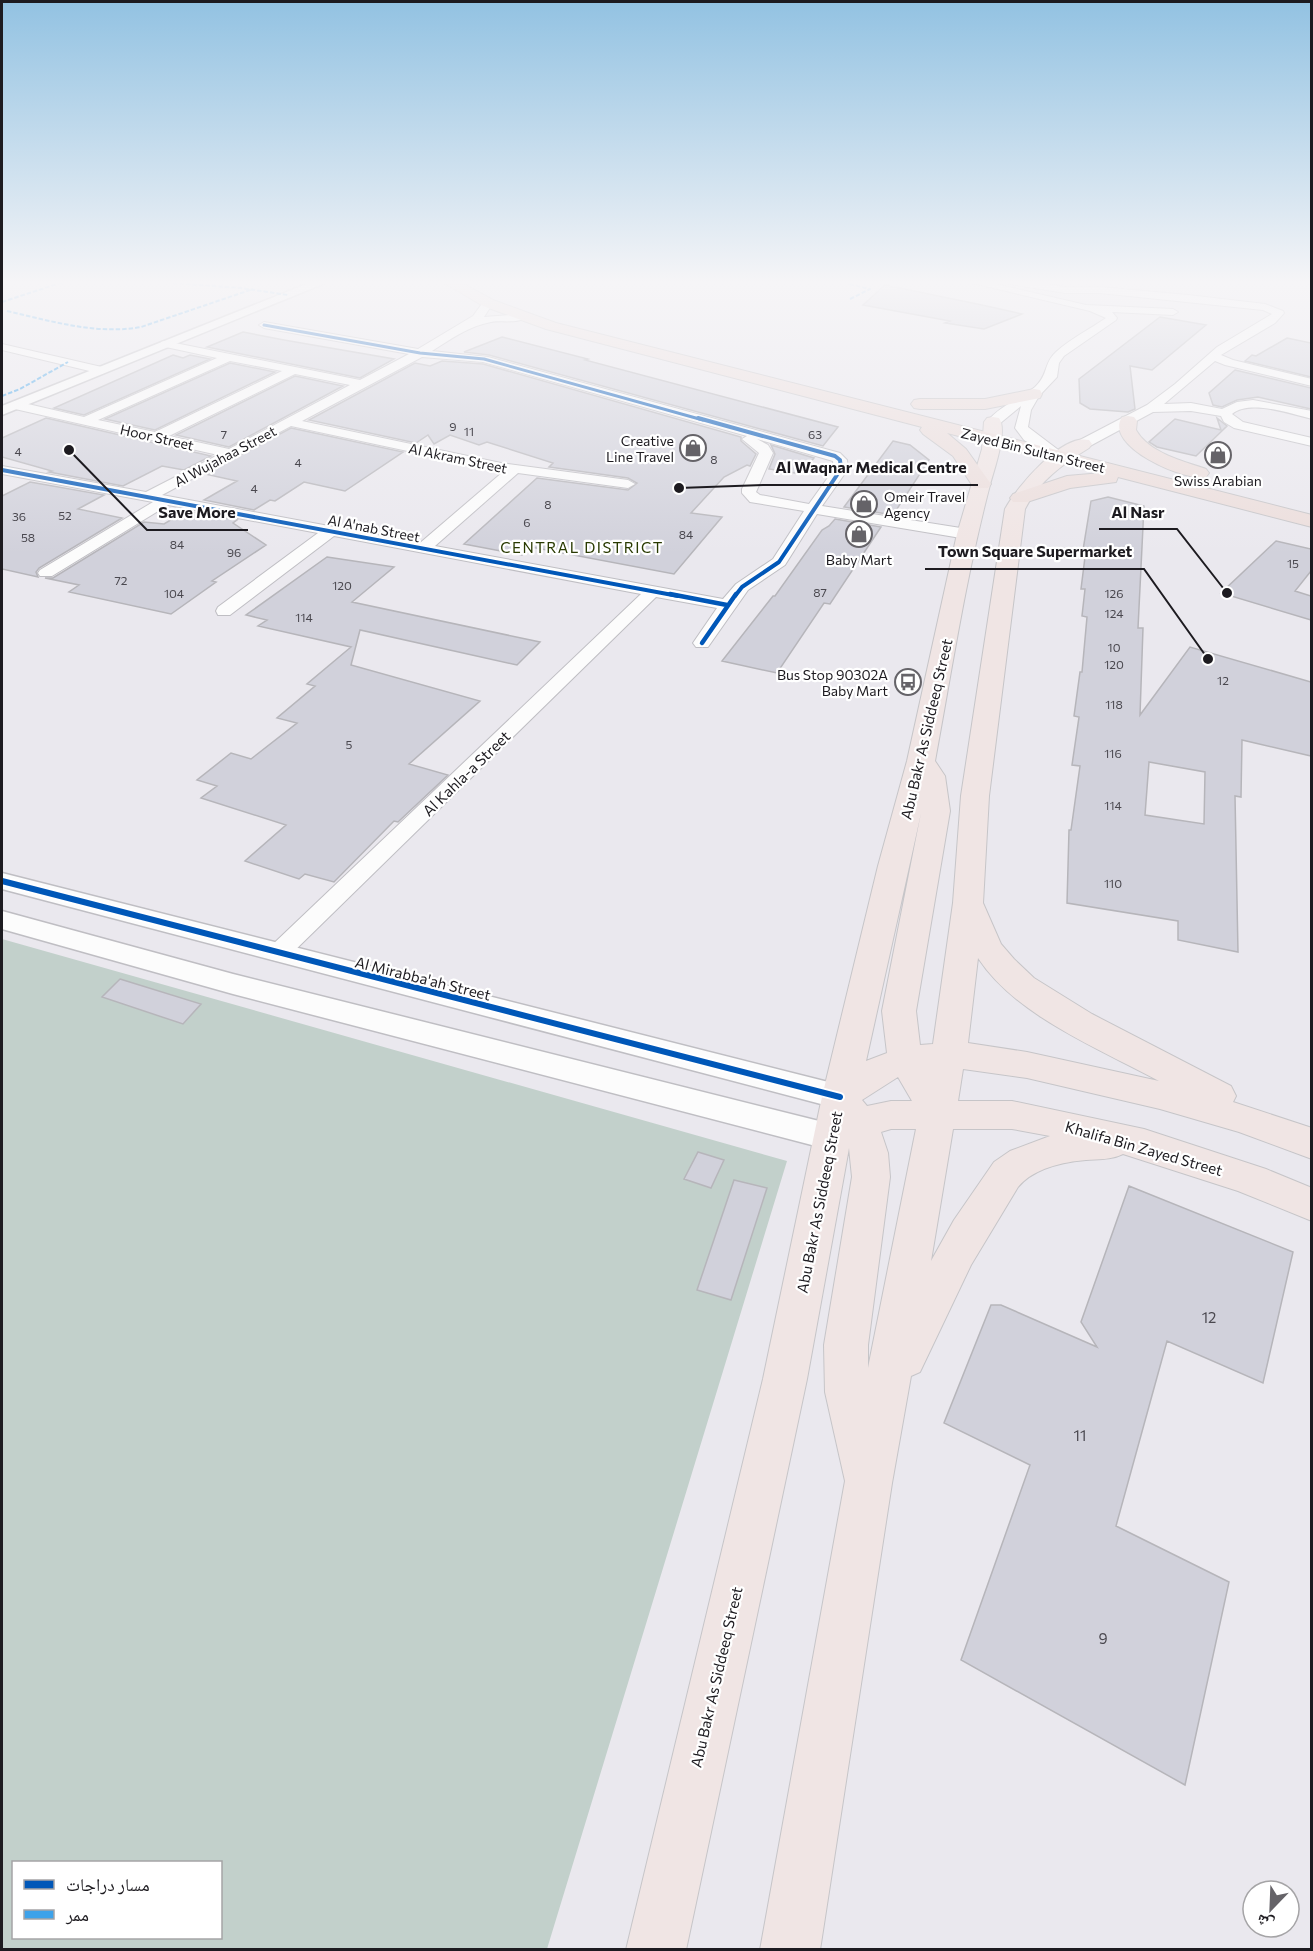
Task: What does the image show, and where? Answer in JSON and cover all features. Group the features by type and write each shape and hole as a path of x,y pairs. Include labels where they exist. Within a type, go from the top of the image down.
{"highway":[{"name":"Zayed Bin Sultan Street","path":"731,372 901,416 992,430 1026,439"},
{"name":"Zayed Bin Sultan Street","path":"791,372 920,404 992,430 1072,450 1153,481 1311,521"},
{"path":"788,387 844,394 992,430"},
{"path":"920,404 985,404 1034,394"},
{"path":"901,416 937,434 957,448 970,463 981,484"},
{"path":"1128,421 1127,435 1138,446 1199,473 1282,494"},
{"path":"1026,439 1175,472 1199,473"},
{"path":"1026,439 1032,459 1003,494 1006,502 1017,503 1053,485 1085,478 1153,481"}],"main road":[{"name":"Abu Bakr As Siddeeq Street","path":"656,1950 843,1118 893,866 921,761 967,534 991,449 992,430"},
{"path":"927,1058 954,1023 968,903 975,796 1017,503 1072,450"},
{"path":"790,1950 868,1483 938,1113 927,1058 901,1037 899,1011 936,811 935,789 931,776 921,761"},
{"path":"968,903 994,957 1020,984 1050,1006 1128,1051 1207,1090 1277,1130"},
{"path":"868,1483 847,1392 846,1345 871,1177 870,1152 843,1118 873,1074 927,1058 1016,1062 1194,1103 1277,1130 1311,1144"},
{"name":"Khalifa Bin Zayed Street","path":"843,1118 938,1113 1012,1115 1144,1144 1252,1180 1311,1205"},
{"path":"884,1403 940,1282 966,1234 1011,1169 1044,1153 1085,1144 1144,1144"}],"street":[{"path":"2,411 97,372"},
{"path":"84,421 195,372"},
{"path":"156,437 290,372"},
{"path":"304,372 362,384"},
{"name":"Al Wujahaa Street","path":"146,498 384,372"},
{"path":"517,372 749,439 760,439 765,435"},
{"path":"532,372 765,435 835,456 840,460 841,469 779,562 742,587 702,643"},
{"path":"1026,439 1025,410 1034,394 1051,377 1052,372"},
{"path":"1072,450 1151,408 1195,372"},
{"path":"1266,372 1311,383"},
{"path":"1179,387 1195,397 1228,410"},
{"path":"992,430 1011,406 1034,394"},
{"path":"1151,408 1191,407 1228,410 1252,404 1311,415"},
{"name":"Hoor Street","path":"15,405 229,453"},
{"path":"1228,410 1229,419 1239,425 1311,442"},
{"name":"Al Akram Street","path":"290,422 515,470 628,484"},
{"path":"749,439 763,448 766,453 749,489 752,497 769,503 967,534"},
{"path":"422,549 515,470"},
{"name":"Al A'nab Street","path":"2,481 9,471 727,605"},
{"path":"46,573 165,501"},
{"name":"Al A'nab Street","path":"224,611 330,532"},
{"name":"Al Kahla-a Street","path":"278,953 651,592"},
{"name":"Al Mirabba'ah Street","path":"2,880 278,953 843,1118"},
{"path":"2,920 233,984 843,1118"}],"shaded area":[{"path":"2,939 787,1161 547,1949 2,1949"}],"building":[{"path":"135,372 181,372 84,415 54,408"},
{"path":"210,372 275,372 155,430 105,419"},
{"path":"331,372 371,372 360,378"},
{"path":"398,372 511,372 741,437 741,441 756,454 750,466 747,465 724,477 691,513 722,517 674,574 531,547 522,555 464,544 537,478 628,490 637,483 628,478 549,467 553,463 487,442 479,445 450,435 434,444 428,435 416,443 309,420"},
{"path":"552,372 630,372 838,427 823,446"},
{"path":"1088,372 1131,372 1135,409 1128,412 1090,409 1080,403 1079,379"},
{"path":"1233,372 1244,372 1311,388 1311,409 1258,397 1237,400 1222,407 1213,405 1209,393"},
{"path":"1291,372 1311,372 1311,377"},
{"path":"295,376 343,386 229,447 176,435"},
{"path":"46,418 211,456 184,470 162,466 123,486 49,472 52,471 2,457 2,438"},
{"path":"1217,418 1227,426 1196,456 1157,447 1149,442 1175,419 1221,430"},
{"path":"291,428 403,452 345,491 304,482 275,501 270,500 254,510 204,500 237,481 205,474"},
{"path":"893,441 910,445 929,460 893,515 844,507"},
{"path":"771,445 814,458 801,474 769,469 775,454"},
{"path":"30,482 104,495 78,509 122,518 39,568 36,572 38,577 2,569 2,496"},
{"path":"1108,497 1144,506 1138,628 1143,628 1140,715 1190,647 1311,682 1311,756 1242,740 1241,797 1235,796 1238,952 1178,940 1178,921 1067,903 1069,830 1071,830 1080,766 1072,765 1079,717 1074,716 1080,672 1082,672 1087,617 1082,616 1085,589 1081,589 1085,557 1082,556 1091,501","holes":["1149,762 1205,772 1204,824 1145,815"]},
{"path":"186,511 237,520 233,523 266,545 212,581 216,582 171,614 69,592 79,585 45,578 53,578 144,522 164,524"},
{"path":"835,519 881,527 830,604 824,603 777,673 722,661 775,596 822,530"},
{"path":"1276,541 1311,549 1311,571 1295,591 1311,596 1311,620 1221,593"},
{"path":"327,557 394,567 352,602 540,642 517,665 360,630 351,665 480,701 409,764 448,775 398,822 394,821 334,882 305,874 299,879 245,861 286,825 201,798 217,786 197,780 231,753 251,759 297,723 277,718 315,686 307,684 351,647 258,626 267,620 246,615"},
{"path":"120,979 201,1004 183,1024 102,997"},
{"path":"698,1152 724,1160 711,1188 684,1179"},
{"path":"734,1180 767,1188 731,1300 697,1290"},
{"path":"1129,1186 1293,1252 1263,1383 1167,1341 1116,1526 1229,1582 1185,1785 961,1660 1030,1465 944,1423 991,1305 1001,1305 1097,1347 1081,1322"}],"marked path":[{"path":"2,396 20,389 47,372"}],"cycle path":[{"path":"531,372 835,456 840,460 841,469 779,562 742,587 702,643"},
{"path":"2,470 727,605"},
{"path":"2,881 840,1097"}],"place":[{"name":"Creative Line Travel","path":"693,448"},
{"name":"Save More","path":"69,450"},
{"name":"Swiss Arabian","path":"1218,455"},
{"name":"Al Waqnar Medical Centre","path":"679,488"},
{"name":"Omeir Travel Agency","path":"864,504"},
{"name":"Baby Mart","path":"859,534"},
{"name":"Al Nasr","path":"1227,593"},
{"name":"Town Square Supermarket","path":"1208,659"},
{"name":"Bus Stop 90302A Baby Mart","path":"908,682"}],"district":[{"name":"CENTRAL DISTRICT","path":"582,547"}]}
